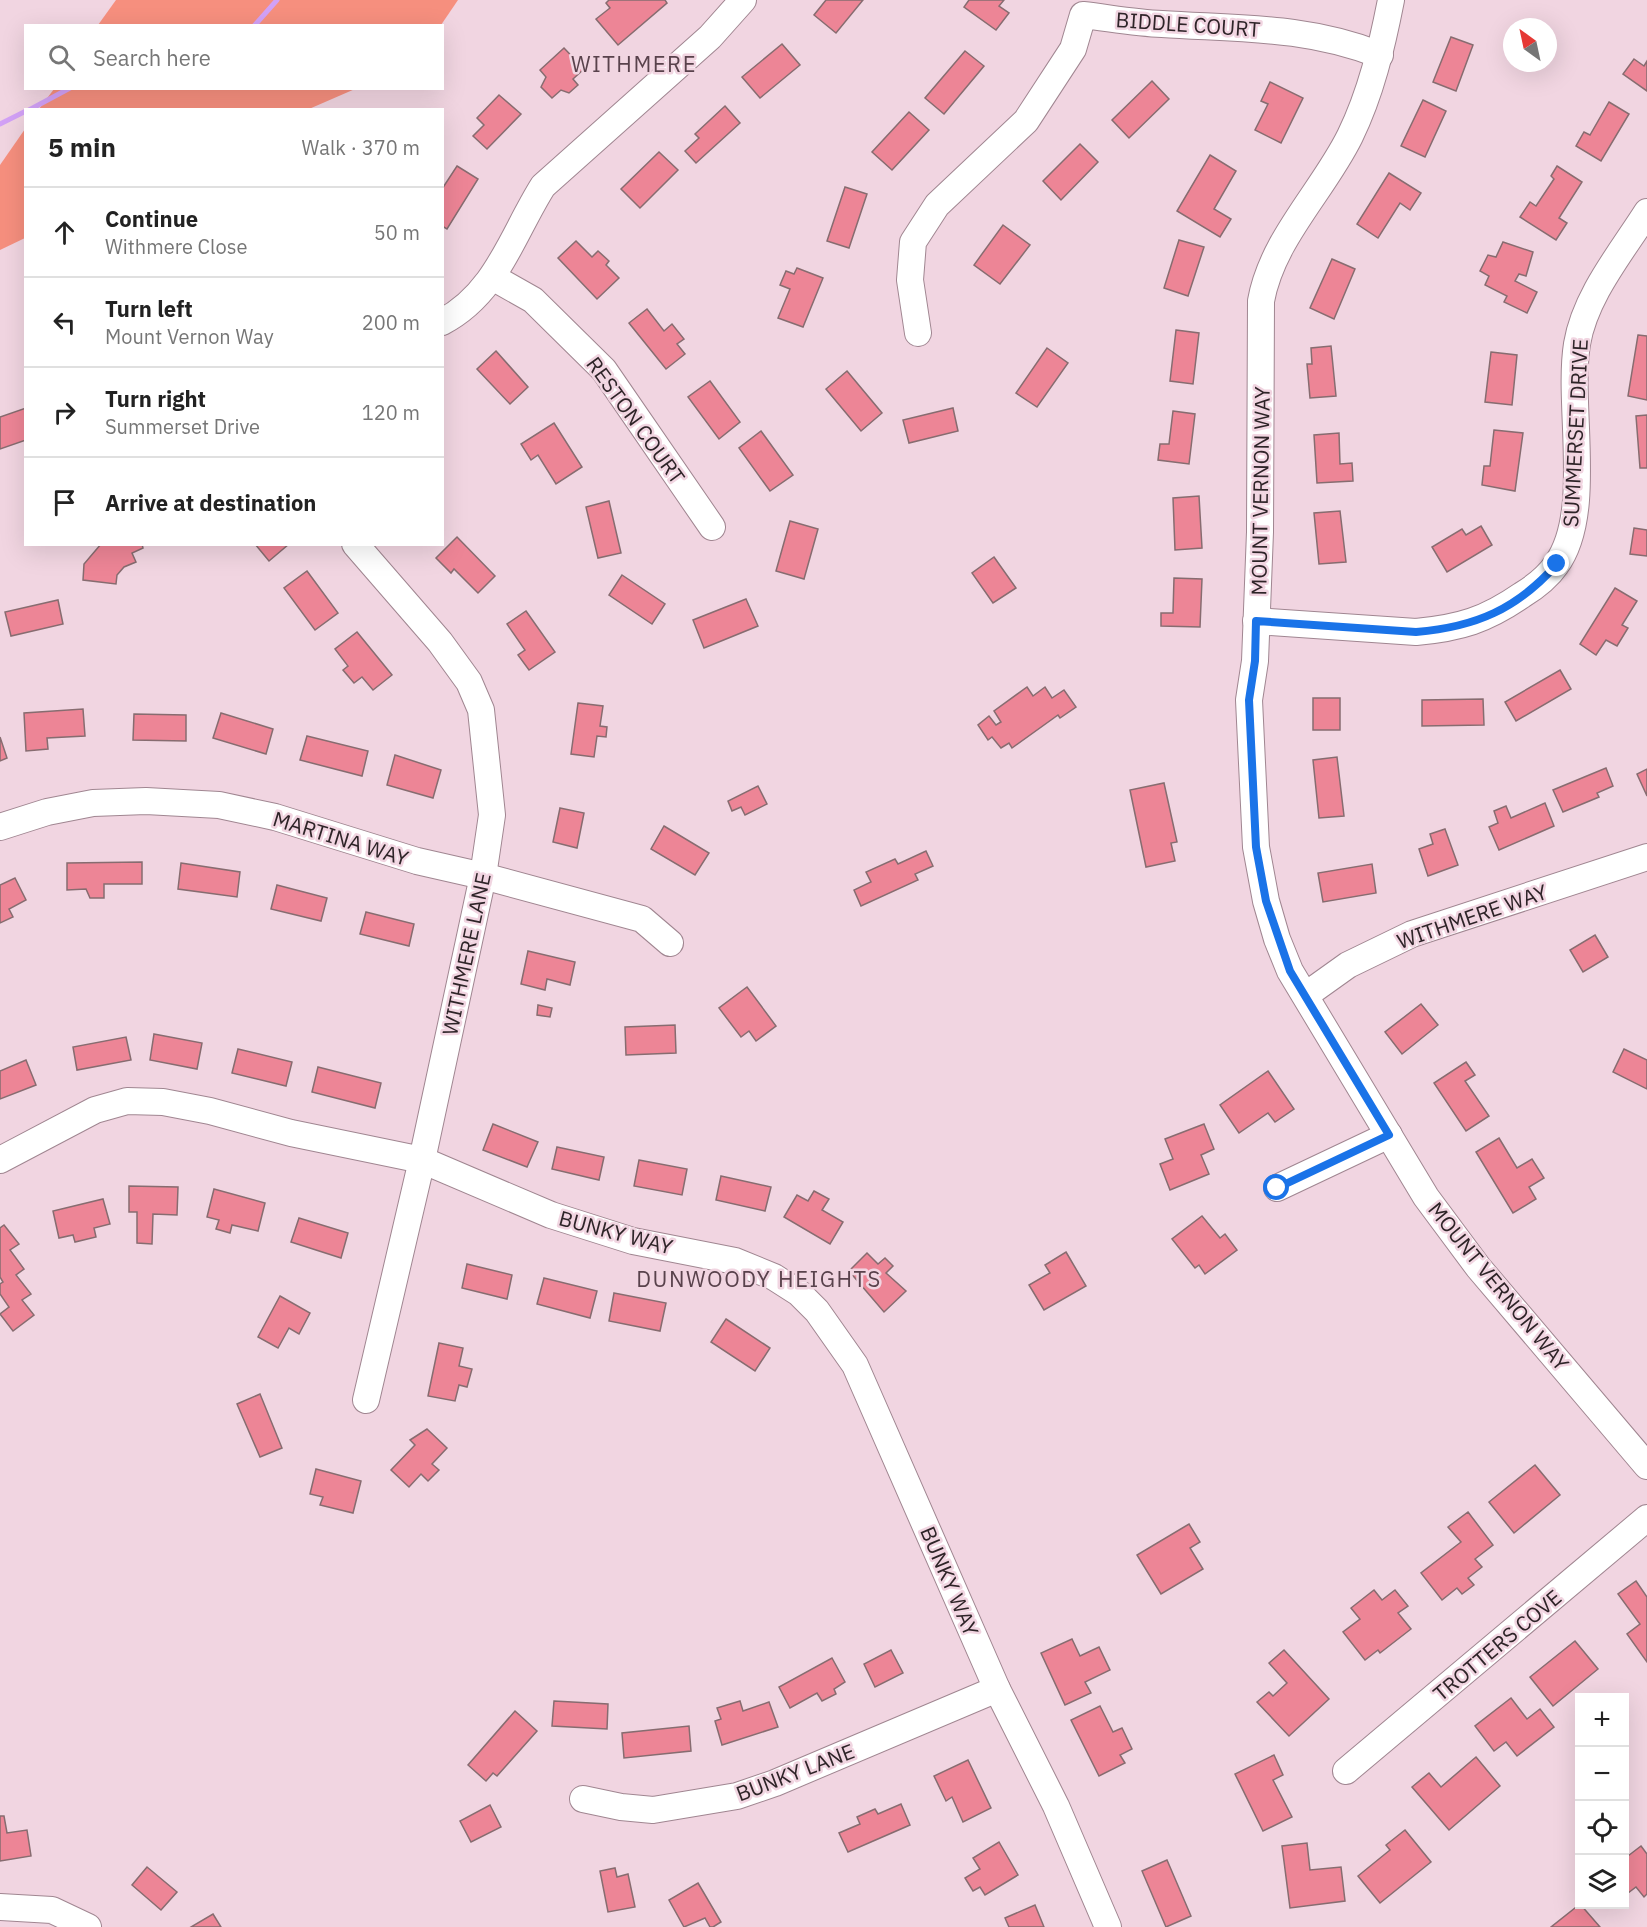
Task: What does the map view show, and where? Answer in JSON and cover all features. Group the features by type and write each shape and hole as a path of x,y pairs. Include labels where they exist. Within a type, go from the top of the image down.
{"street":[{"path":"444,321 478,296 494,278 525,214 543,186 710,37 743,0"},
{"name":"MOUNT VERNON WAY","path":"1392,0 1380,55 1350,136 1280,249 1265,281 1261,301 1260,532 1255,661 1249,700 1256,847 1266,901 1277,939 1290,971 1426,1197 1478,1267 1647,1466"},
{"name":"BIDDLE COURT","path":"918,333 910,280 913,242 937,205 1026,121 1073,49 1083,15 1160,24 1282,31 1346,42 1380,55"},
{"name":"SUMMERSET DRIVE","path":"1256,621 1416,632 1442,629 1471,623 1496,613 1540,583 1557,564 1569,536 1573,514 1577,345 1585,314 1599,286 1647,212"},
{"name":"RESTON COURT","path":"494,278 533,300 604,370 712,527"},
{"name":"WITHMERE LANE","path":"357,546 440,642 469,682 481,710 492,815 483,876 422,1160 366,1400"},
{"name":"MARTINA WAY","path":"0,827 47,812 93,803 146,801 219,805 275,818 417,861 483,876 642,919 670,943"},
{"name":"WITHMERE WAY","path":"1306,995 1348,965 1412,934 1647,857"},
{"name":"BUNKY WAY","path":"0,1160 95,1110 127,1101 163,1102 210,1111 291,1133 422,1160 551,1215 633,1241 735,1261 774,1277 799,1293 834,1333 855,1365 997,1689 1056,1806 1108,1927"},
{"path":"1277,1188 1389,1135"},
{"name":"TROTTERS COVE","path":"1346,1771 1647,1518"},
{"name":"BUNKY LANE","path":"583,1800 621,1807 653,1809 737,1796 775,1783 997,1689"},
{"path":"0,1907 52,1910 88,1927"}],"shaded area":[{"path":"116,0 458,0 442,24 99,24"},
{"path":"53,90 353,90 311,108 40,108"},
{"path":"24,130 24,238 0,250 0,165"}],"building":[{"path":"609,0 665,0 667,3 618,45 596,19 610,8 606,3"},
{"path":"826,0 863,0 836,33 814,15"},
{"path":"969,0 1004,0 999,6 1009,13 996,30 964,7"},
{"path":"1451,37 1473,45 1456,91 1433,82"},
{"path":"782,44 800,65 760,98 742,77"},
{"path":"564,48 584,69 573,79 578,85 569,93 561,90 552,98 541,87 546,77 540,70"},
{"path":"965,51 984,66 944,114 925,98"},
{"path":"1634,59 1644,66 1647,61 1647,91 1623,74"},
{"path":"1152,81 1169,99 1129,138 1112,120"},
{"path":"1270,82 1303,98 1281,143 1255,130 1268,104 1261,101"},
{"path":"499,95 521,114 487,149 473,136 484,125 477,118"},
{"path":"1423,100 1446,111 1425,157 1401,146"},
{"path":"1609,102 1629,114 1601,161 1576,146 1584,132 1590,135"},
{"path":"725,106 740,123 696,163 685,151 699,138 695,134"},
{"path":"909,112 929,130 892,170 872,152"},
{"path":"1080,144 1098,162 1061,200 1043,181"},
{"path":"659,152 678,170 640,208 621,189"},
{"path":"1210,155 1236,171 1214,209 1231,219 1220,237 1177,211"},
{"path":"457,166 478,179 447,229 444,227 444,186"},
{"path":"1557,166 1582,182 1559,218 1567,223 1556,240 1520,217 1530,202 1536,206 1554,179 1551,176"},
{"path":"1389,173 1421,193 1410,210 1400,203 1378,238 1357,224"},
{"path":"845,187 867,194 849,248 827,241"},
{"path":"1003,225 1030,245 1000,284 974,265"},
{"path":"1179,240 1204,247 1188,296 1164,288"},
{"path":"576,241 592,257 598,251 609,261 606,265 619,278 597,299 558,258"},
{"path":"1503,242 1533,252 1526,276 1519,274 1515,281 1537,292 1527,313 1504,302 1507,296 1485,285 1489,276 1480,271 1488,255 1496,257"},
{"path":"1332,259 1355,269 1334,319 1310,308"},
{"path":"797,268 823,278 803,327 778,318 790,289 780,285 786,271 794,274"},
{"path":"647,309 664,331 672,324 684,339 677,344 685,354 666,369 629,323"},
{"path":"1176,330 1199,333 1193,384 1170,381"},
{"path":"1638,335 1647,336 1647,400 1628,396"},
{"path":"1331,346 1336,396 1310,398 1307,364 1312,364 1311,348"},
{"path":"1047,348 1068,363 1037,407 1016,393"},
{"path":"496,351 528,387 510,404 477,369"},
{"path":"1491,352 1517,355 1512,405 1485,402"},
{"path":"847,371 882,413 861,431 826,389"},
{"path":"710,381 740,422 719,439 688,397"},
{"path":"953,408 958,431 909,443 903,420"},
{"path":"24,409 24,441 0,449 0,417"},
{"path":"1173,411 1195,414 1189,464 1158,460 1160,444 1169,444"},
{"path":"1647,415 1647,468 1640,468 1636,416"},
{"path":"554,423 582,467 556,484 538,455 531,460 521,444"},
{"path":"1494,430 1523,433 1515,491 1482,485 1484,466 1490,466"},
{"path":"761,431 793,475 770,491 739,448"},
{"path":"1339,433 1340,464 1352,463 1353,481 1317,483 1314,435"},
{"path":"1199,496 1202,548 1175,550 1173,498"},
{"path":"609,501 621,553 598,558 586,507"},
{"path":"1340,511 1346,562 1319,564 1314,513"},
{"path":"790,521 818,529 804,579 776,571"},
{"path":"1481,526 1492,545 1447,572 1432,547 1462,529 1466,535"},
{"path":"1634,528 1647,530 1647,556 1630,554"},
{"path":"457,537 495,576 478,593 454,569 451,573 436,558"},
{"path":"99,546 142,546 143,548 132,553 136,562 124,567 117,575 116,584 83,580 84,564"},
{"path":"257,546 287,546 269,561"},
{"path":"994,557 1016,588 993,603 972,573"},
{"path":"307,571 338,613 315,630 284,588"},
{"path":"622,575 665,604 652,624 609,595"},
{"path":"1174,578 1202,579 1200,627 1161,626 1161,613 1173,613"},
{"path":"1615,588 1637,601 1622,625 1628,628 1617,646 1606,640 1596,655 1580,644"},
{"path":"746,599 758,626 704,648 693,620"},
{"path":"58,600 63,624 11,636 5,612"},
{"path":"526,611 555,652 529,670 518,655 525,650 507,624"},
{"path":"357,632 392,675 373,690 362,677 354,683 343,670 348,666 335,649"},
{"path":"1560,670 1571,689 1516,721 1505,702"},
{"path":"1027,687 1033,696 1045,687 1052,698 1064,690 1076,707 1060,718 1058,715 1012,748 1009,743 1001,748 992,737 988,740 978,725 989,716 996,725 1001,722 994,711"},
{"path":"1313,698 1340,698 1340,730 1313,730"},
{"path":"1483,699 1484,725 1422,726 1422,700"},
{"path":"578,703 603,706 600,726 607,727 606,737 597,736 594,757 571,754"},
{"path":"83,709 85,736 47,738 48,749 26,751 24,713"},
{"path":"221,713 273,729 266,754 213,738"},
{"path":"134,714 186,715 186,741 133,740"},
{"path":"307,736 368,751 362,776 300,760"},
{"path":"0,737 7,758 0,761"},
{"path":"395,755 441,770 433,798 387,785"},
{"path":"1337,757 1344,816 1319,818 1313,760"},
{"path":"1606,768 1613,786 1597,793 1599,797 1563,812 1553,790"},
{"path":"1647,769 1647,796 1637,774"},
{"path":"1164,783 1177,842 1171,843 1175,861 1146,867 1130,790"},
{"path":"758,786 767,804 745,815 741,807 732,811 728,801"},
{"path":"1545,803 1554,826 1499,850 1489,827 1498,823 1494,811 1506,806 1511,818"},
{"path":"560,808 584,813 577,848 553,842"},
{"path":"664,826 709,853 695,875 651,849"},
{"path":"1445,829 1458,865 1428,876 1419,849 1433,844 1430,834"},
{"path":"926,851 933,866 915,874 918,880 861,906 854,890 871,882 866,872 895,859 898,864"},
{"path":"142,862 142,884 104,884 104,898 90,898 86,889 67,890 67,863"},
{"path":"181,863 240,872 237,897 178,889"},
{"path":"1372,864 1376,893 1323,902 1318,873"},
{"path":"15,878 26,900 9,909 13,917 0,923 0,885"},
{"path":"277,885 327,898 321,921 271,909"},
{"path":"366,912 414,924 409,946 360,934"},
{"path":"1595,935 1608,957 1583,972 1570,950"},
{"path":"528,951 575,962 570,985 547,979 545,990 521,984"},
{"path":"747,987 776,1026 756,1041 749,1031 741,1037 719,1008"},
{"path":"1421,1004 1438,1025 1402,1054 1385,1032"},
{"path":"538,1005 552,1008 550,1017 537,1015"},
{"path":"675,1025 676,1053 626,1055 625,1027"},
{"path":"154,1034 202,1043 197,1069 150,1060"},
{"path":"126,1037 131,1060 77,1070 73,1047"},
{"path":"238,1049 292,1062 286,1086 232,1073"},
{"path":"1624,1049 1647,1060 1647,1089 1613,1072"},
{"path":"26,1060 36,1085 0,1099 0,1071"},
{"path":"1466,1062 1475,1075 1465,1081 1489,1116 1466,1131 1434,1083"},
{"path":"318,1067 381,1083 375,1108 312,1092"},
{"path":"1268,1071 1294,1109 1275,1122 1268,1113 1239,1133 1220,1105"},
{"path":"493,1124 538,1142 527,1167 483,1150"},
{"path":"1204,1124 1214,1149 1201,1155 1209,1174 1170,1190 1160,1164 1173,1159 1165,1139"},
{"path":"1499,1138 1517,1168 1532,1159 1544,1178 1529,1187 1536,1199 1513,1213 1476,1152"},
{"path":"557,1147 604,1157 599,1180 552,1169"},
{"path":"639,1160 687,1169 682,1195 634,1186"},
{"path":"721,1176 771,1187 765,1211 716,1200"},
{"path":"129,1186 178,1187 177,1215 153,1214 152,1244 137,1243 137,1212 129,1212"},
{"path":"214,1189 265,1203 258,1231 232,1225 230,1233 216,1229 219,1220 207,1217"},
{"path":"814,1191 829,1199 822,1210 843,1222 830,1244 784,1217 797,1195 808,1201"},
{"path":"103,1199 110,1224 94,1228 96,1237 75,1242 73,1235 59,1238 53,1211"},
{"path":"1202,1216 1220,1238 1225,1234 1237,1250 1205,1274 1199,1265 1195,1268 1172,1239"},
{"path":"299,1218 348,1233 341,1258 291,1242"},
{"path":"4,1225 19,1244 10,1250 24,1269 16,1275 31,1294 22,1300 34,1315 13,1331 0,1314 9,1307 0,1294 0,1284 3,1282 0,1277 0,1228"},
{"path":"1066,1252 1086,1286 1044,1310 1029,1285 1050,1273 1045,1265"},
{"path":"867,1253 878,1264 885,1258 893,1266 886,1273 906,1291 884,1312 849,1271"},
{"path":"467,1264 512,1275 507,1299 462,1288"},
{"path":"544,1278 597,1291 590,1318 537,1304"},
{"path":"614,1293 666,1303 660,1331 609,1321"},
{"path":"280,1296 310,1313 299,1334 289,1328 278,1348 258,1337"},
{"path":"726,1319 770,1348 755,1371 711,1342"},
{"path":"439,1343 463,1348 459,1366 472,1369 467,1387 459,1385 455,1401 428,1396"},
{"path":"260,1394 282,1448 260,1457 237,1404"},
{"path":"427,1429 447,1448 432,1464 439,1470 428,1481 421,1474 409,1487 391,1470 415,1445 410,1440"},
{"path":"1535,1465 1560,1495 1514,1533 1489,1502"},
{"path":"316,1469 361,1481 353,1513 320,1505 323,1497 310,1494"},
{"path":"1468,1512 1493,1545 1475,1559 1482,1567 1468,1578 1474,1585 1462,1594 1457,1588 1442,1600 1421,1573 1461,1542 1448,1527"},
{"path":"1189,1524 1200,1542 1190,1548 1203,1569 1161,1594 1137,1555"},
{"path":"1636,1581 1647,1597 1647,1662 1627,1634 1640,1624 1618,1594"},
{"path":"1374,1590 1382,1600 1395,1590 1408,1606 1398,1613 1411,1629 1380,1653 1378,1650 1365,1660 1343,1632 1360,1619 1351,1608"},
{"path":"1072,1639 1080,1656 1099,1647 1110,1670 1085,1682 1091,1693 1065,1705 1041,1653"},
{"path":"1575,1641 1598,1669 1553,1706 1530,1677"},
{"path":"891,1650 903,1673 875,1687 864,1664"},
{"path":"1284,1650 1329,1699 1289,1736 1257,1702 1269,1692 1273,1696 1287,1683 1269,1663"},
{"path":"832,1658 845,1682 834,1689 836,1694 822,1701 817,1693 790,1708 779,1687"},
{"path":"1511,1698 1527,1719 1540,1709 1554,1727 1517,1756 1506,1742 1494,1751 1475,1726"},
{"path":"554,1701 608,1704 607,1729 552,1726"},
{"path":"740,1701 743,1711 769,1702 778,1727 722,1745 715,1721 721,1719 717,1708"},
{"path":"1100,1706 1113,1732 1122,1728 1132,1749 1120,1755 1125,1763 1099,1776 1071,1720"},
{"path":"515,1711 537,1731 497,1776 493,1773 486,1781 468,1765"},
{"path":"689,1726 691,1751 624,1758 622,1733"},
{"path":"1274,1755 1283,1775 1273,1780 1292,1817 1263,1831 1235,1774"},
{"path":"1476,1757 1500,1786 1449,1830 1412,1787 1429,1773 1441,1787"},
{"path":"968,1760 991,1808 963,1822 952,1797 946,1801 934,1776"},
{"path":"901,1804 910,1825 848,1852 839,1833 860,1824 857,1817 875,1809 878,1814"},
{"path":"490,1805 501,1827 471,1842 460,1821"},
{"path":"0,1816 4,1816 7,1833 27,1830 31,1856 0,1861"},
{"path":"1405,1830 1431,1862 1380,1903 1358,1876 1390,1850 1386,1845"},
{"path":"999,1842 1018,1875 985,1895 980,1887 973,1891 965,1878 980,1869 973,1858"},
{"path":"1307,1843 1310,1870 1341,1867 1345,1901 1290,1908 1282,1846"},
{"path":"1641,1846 1647,1854 1647,1894 1644,1897 1636,1887 1629,1892 1629,1855"},
{"path":"1167,1860 1191,1916 1166,1927 1142,1871"},
{"path":"147,1867 177,1892 161,1910 132,1885"},
{"path":"615,1868 617,1877 628,1874 635,1907 608,1912 600,1871"},
{"path":"698,1883 721,1922 713,1927 710,1927 705,1918 684,1927 669,1900"},
{"path":"1035,1905 1044,1927 1009,1927 1005,1918"},
{"path":"1575,1908 1584,1909 1600,1927 1551,1927"},
{"path":"213,1914 221,1927 191,1927"}],"waterway":[{"path":"256,24 277,0"},
{"path":"33,108 66,90"},
{"path":"0,124 24,112"}],"district":[{"name":"WITHMERE","path":"634,63"},
{"name":"DUNWOODY HEIGHTS","path":"759,1278"}],"route":[{"path":"1277,1188 1389,1135 1290,971 1277,939 1266,901 1256,847 1249,700 1255,661 1256,621 1416,632 1442,629 1471,623 1496,613 1540,583 1557,564"}]}
